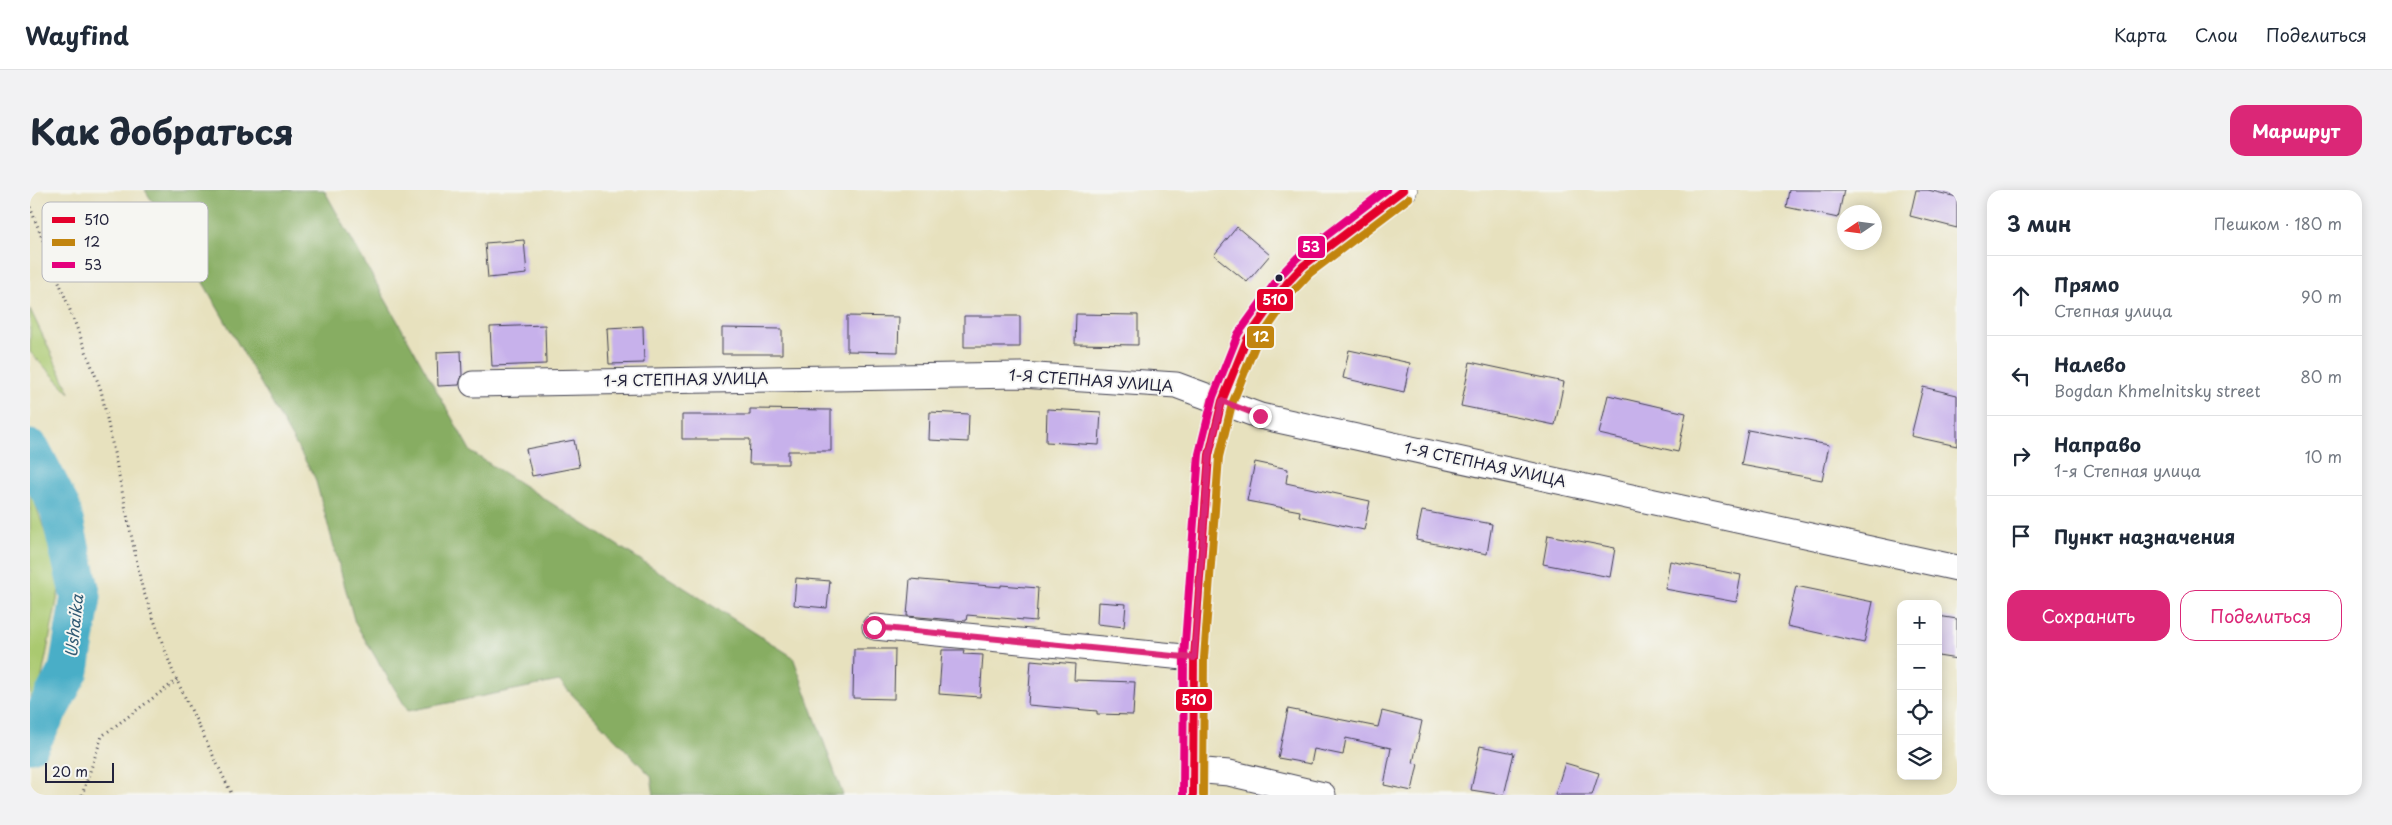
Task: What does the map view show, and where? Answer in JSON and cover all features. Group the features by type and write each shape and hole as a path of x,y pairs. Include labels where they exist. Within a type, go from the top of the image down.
{"street":[{"path":"1323,795 1229,773 1193,783 1194,658 1209,455 1222,401 1247,339 1287,283 1303,266 1403,190"},
{"name":"1-Я СТЕПНАЯ УЛИЦА","path":"473,384 1021,375 1176,385 1260,416 1957,568"},
{"path":"874,627 1194,658"}],"path":[{"path":"30,206 42,237"},
{"path":"59,282 101,390 142,588 177,680 232,795"},
{"path":"82,795 102,736 177,680"}],"green space":[{"path":"145,190 324,190 471,452 793,657 843,795 654,795 651,776 559,681 408,711 355,623 315,478 203,282 208,282 208,202 153,202"},
{"path":"30,309 70,393 30,352"},
{"path":"30,487 61,580 41,681 30,709"}],"building":[{"path":"1789,190 1844,190 1841,205 1837,205 1837,218 1786,207"},
{"path":"1916,190 1928,190 1957,197 1957,228 1910,216"},
{"path":"1237,227 1270,255 1247,282 1214,255"},
{"path":"524,240 527,274 488,278 485,243"},
{"path":"1076,314 1138,315 1138,345 1075,344"},
{"path":"847,316 899,317 898,352 847,351"},
{"path":"964,316 1020,316 1020,347 964,347"},
{"path":"545,325 546,364 492,366 490,327"},
{"path":"643,326 644,363 609,364 607,328"},
{"path":"722,328 782,329 782,354 722,354"},
{"path":"1349,350 1410,363 1404,392 1343,378"},
{"path":"461,351 462,375 459,385 438,386 437,352"},
{"path":"1470,362 1564,382 1555,425 1461,406"},
{"path":"1923,387 1957,395 1957,446 1911,436"},
{"path":"1608,395 1686,413 1678,452 1599,434"},
{"path":"750,409 831,410 831,451 788,451 788,464 749,464 750,439 682,439 682,415 750,415"},
{"path":"1047,409 1101,412 1099,445 1046,442"},
{"path":"930,412 969,414 968,442 929,440"},
{"path":"1748,430 1829,445 1822,480 1741,465"},
{"path":"574,440 579,467 532,476 526,449"},
{"path":"1255,462 1288,469 1286,483 1370,501 1364,530 1299,516 1300,511 1247,501"},
{"path":"1422,511 1492,524 1487,554 1416,540"},
{"path":"1548,535 1615,548 1610,577 1543,564"},
{"path":"1670,561 1741,575 1736,602 1665,589"},
{"path":"796,578 830,581 827,608 794,605"},
{"path":"910,579 1001,587 1001,585 1038,588 1036,621 967,615 966,621 907,616"},
{"path":"1796,586 1873,602 1864,643 1787,626"},
{"path":"1098,602 1126,604 1124,627 1097,624"},
{"path":"1942,617 1957,619 1957,659 1942,657"},
{"path":"854,649 895,649 894,699 853,698"},
{"path":"942,650 964,650 963,654 983,655 980,697 939,694"},
{"path":"1031,660 1075,664 1074,680 1135,682 1133,715 1097,714 1097,711 1028,705"},
{"path":"1288,709 1378,727 1382,711 1422,721 1413,763 1418,764 1412,791 1384,785 1391,748 1346,738 1343,755 1314,749 1311,764 1278,758"},
{"path":"1480,746 1514,753 1504,795 1471,790"},
{"path":"1565,763 1599,773 1592,795 1555,795"}],"waterway":[{"name":"Ushaika","path":"30,450 60,508 81,597 69,670 30,742"}],"transit line":[{"name":"53","path":"1183,795 1184,657 1199,454 1213,397 1238,334 1280,276 1297,258 1386,190"},
{"name":"510","path":"1193,795 1194,658 1209,455 1222,401 1247,339 1287,283 1303,266 1403,190"},
{"name":"12","path":"1203,795 1204,658 1219,457 1232,404 1256,344 1295,289 1310,273 1409,198"}],"route":[{"path":"874,627 1194,658 1209,455 1222,401 1260,416"}]}
